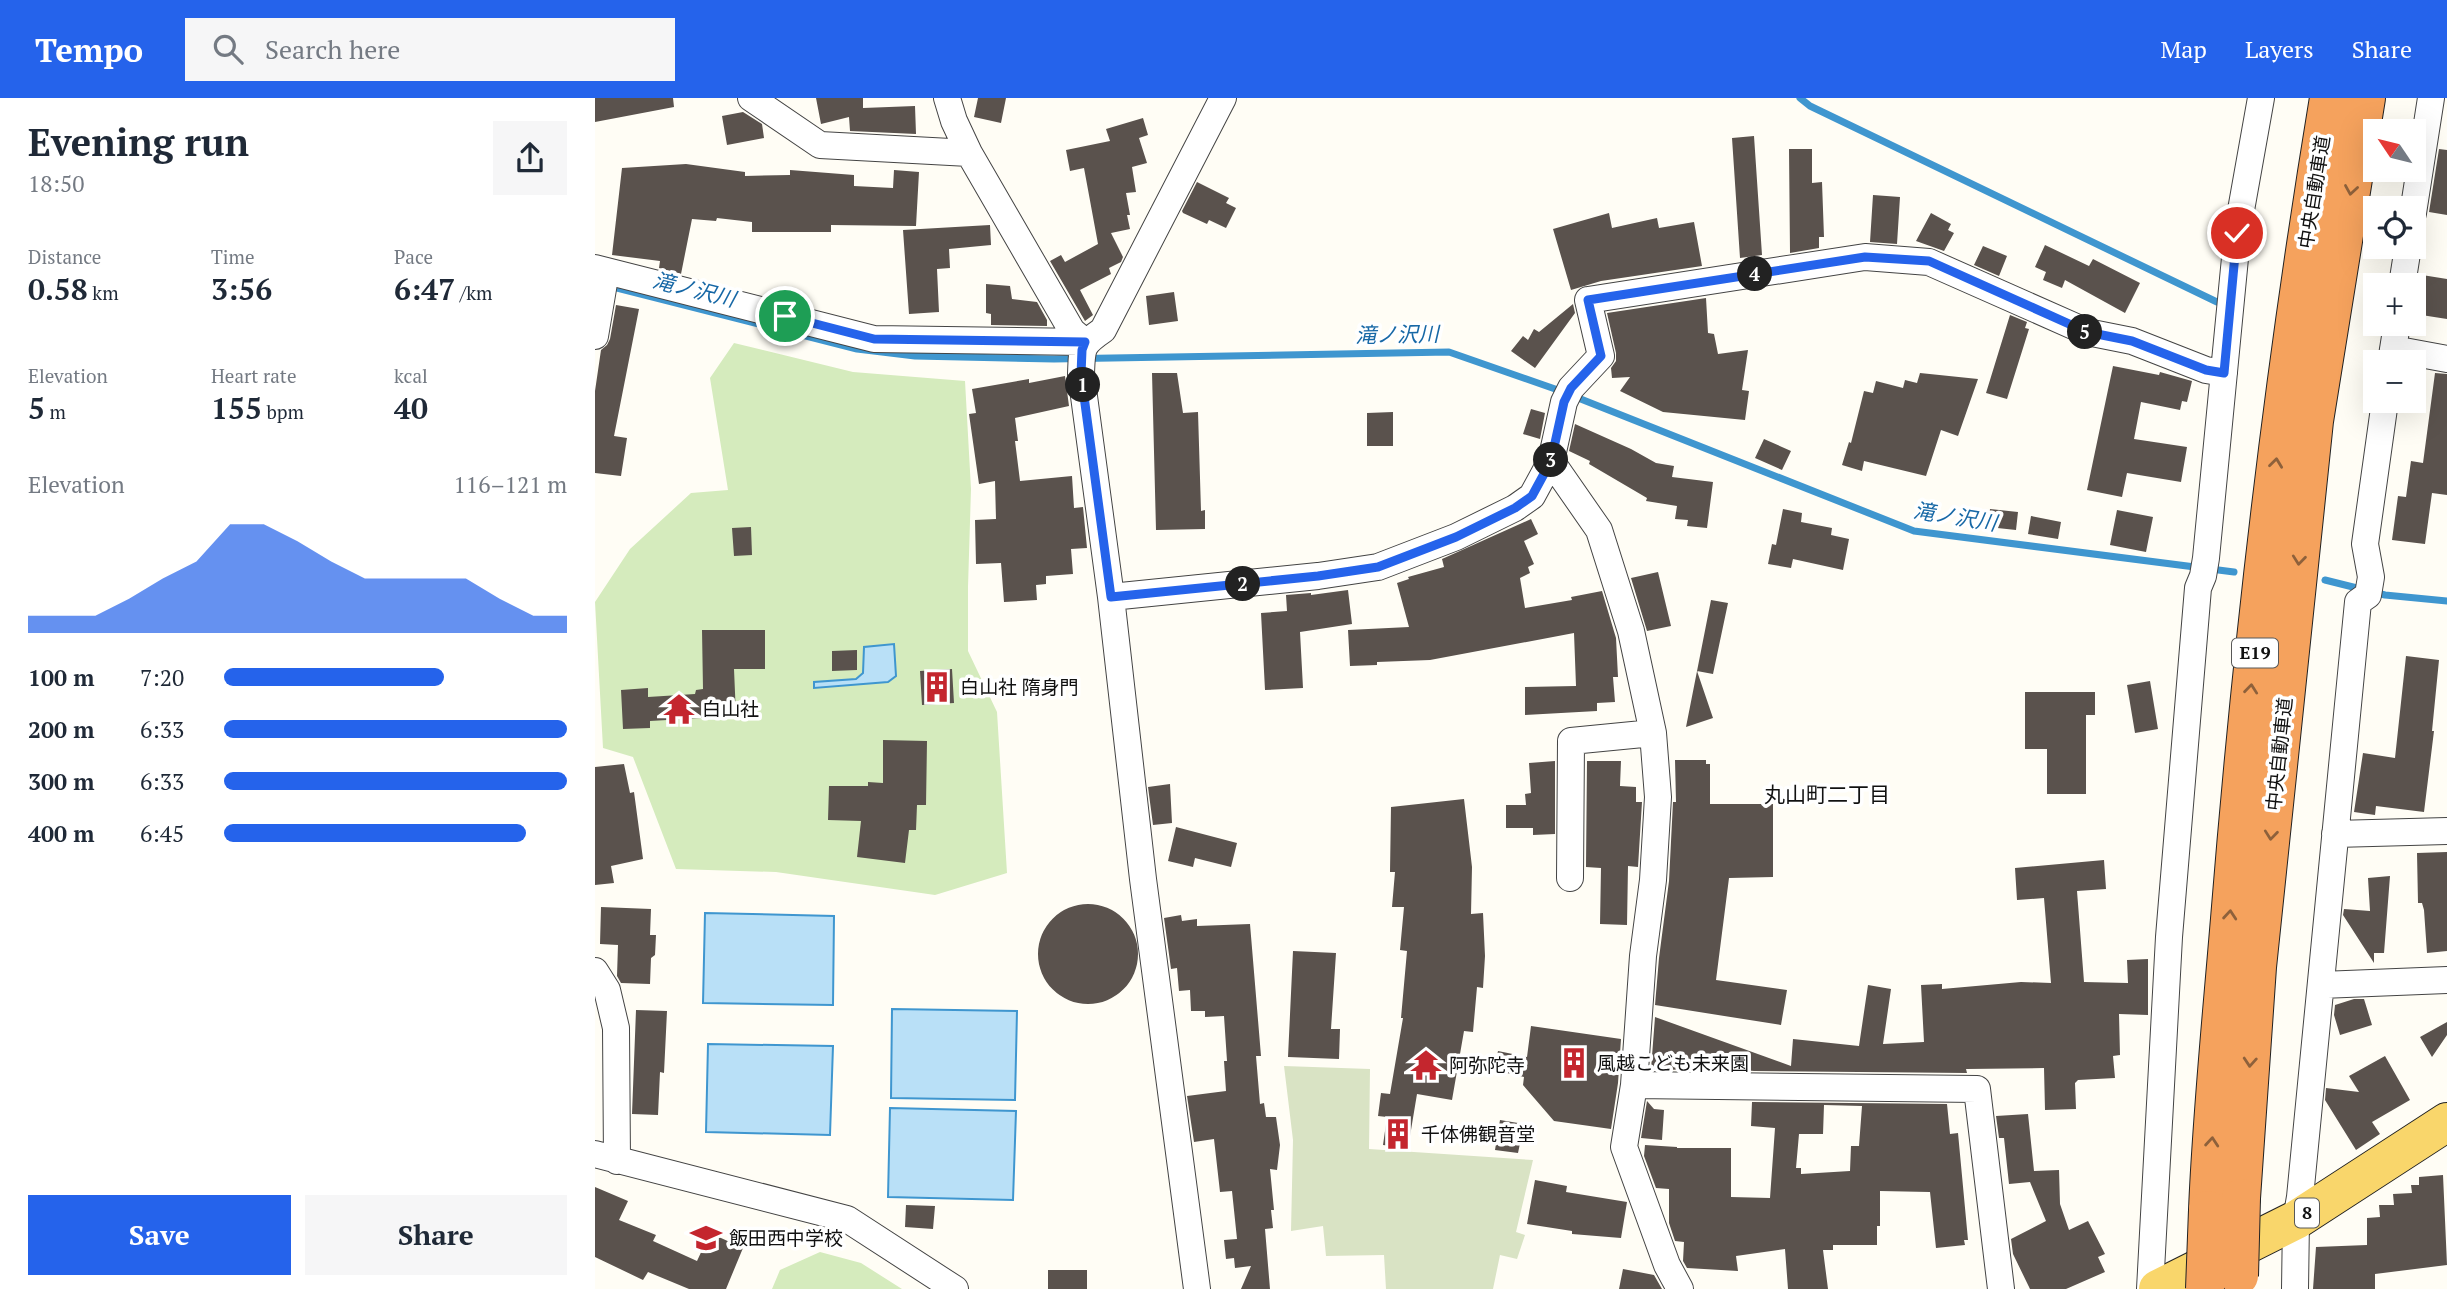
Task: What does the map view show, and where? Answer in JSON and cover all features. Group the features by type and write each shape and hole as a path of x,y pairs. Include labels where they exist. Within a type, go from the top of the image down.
{"highway":[{"name":"中央自動車道","path":"2227,1285 2225,1204 2237,829 2261,596 2302,265 2329,98"},
{"name":"中央自動車道","path":"2225,1204 2257,967 2312,434 2366,98"}],"main road":[{"name":"8","path":"2158,1289 2296,1220 2447,1122"}],"street":[{"path":"751,98 820,145 969,153"},
{"path":"947,98 969,153 1072,331 1083,355 1143,879 1197,1289"},
{"path":"1083,355 1103,330 1223,98"},
{"path":"2150,1289 2169,937 2199,588 2204,567 2238,226 2261,98"},
{"path":"2416,196 2431,98"},
{"path":"1111,597 1318,576 1378,567 1456,537 1515,508 1532,496 1551,461 1568,395 1601,356 1588,300 1865,257 1929,261 2087,332 2132,341 2206,370 2224,373"},
{"path":"595,336 601,270 874,339 1083,355"},
{"path":"2393,345 2447,359"},
{"path":"2295,1289 2296,1220 2358,602 2369,586 2365,544 2383,413"},
{"path":"1551,461 1599,530 1631,631 1653,733 1658,797 1653,880 1643,956 1634,1085 1624,1147 1667,1265 1680,1289"},
{"path":"1570,878 1571,741 1653,733"},
{"path":"2335,834 2447,831"},
{"path":"595,971 607,990 615,1028 606,1158 847,1219 954,1289"},
{"path":"2321,985 2447,979"},
{"path":"1634,1085 1977,1088 2001,1289"}],"green space":[{"path":"734,343 853,372 965,381 971,489 968,651 997,712 1007,873 935,895 776,872 676,869 633,757 603,748 595,602 630,549 691,493 728,490 710,378"},
{"path":"1284,1066 1370,1069 1369,1149 1533,1160 1516,1232 1525,1235 1517,1259 1500,1255 1493,1289 1386,1289 1384,1255 1326,1256 1323,1226 1291,1231 1293,1140"},
{"path":"820,1252 861,1263 902,1289 772,1289 780,1270"}],"water":[{"path":"894,644 896,676 888,682 814,688 814,682 856,679 863,673 864,647"},
{"path":"705,913 834,916 833,1005 703,1003"},
{"path":"892,1009 1017,1011 1015,1100 891,1098"},
{"path":"708,1044 833,1046 830,1135 706,1132"},
{"path":"890,1108 1016,1111 1013,1200 888,1197"}],"building":[{"path":"595,98 673,98 674,107 595,122"},
{"path":"816,98 863,98 863,108 915,106 916,134 850,131 849,117 821,124"},
{"path":"978,98 1006,98 1001,123 974,117"},
{"path":"743,112 762,124 764,138 727,145 722,116"},
{"path":"1143,118 1148,135 1139,138 1147,163 1132,167 1136,192 1126,193 1130,229 1111,233 1123,257 1121,262 1109,268 1111,274 1080,290 1093,315 1085,321 1050,261 1061,255 1065,262 1098,244 1084,168 1070,171 1066,150 1110,141 1106,129"},
{"path":"1754,136 1762,255 1740,258 1732,138"},
{"path":"1789,149 1812,149 1812,183 1822,182 1824,237 1819,237 1819,248 1790,253"},
{"path":"2439,149 2447,150 2447,215 2429,212"},
{"path":"686,164 745,172 745,176 790,175 790,170 854,175 854,186 893,188 894,170 919,172 916,226 831,225 831,232 752,232 752,222 717,218 716,221 692,219 681,274 659,268 660,261 612,255 622,168"},
{"path":"1197,182 1229,198 1226,203 1236,208 1226,228 1209,220 1207,224 1183,213"},
{"path":"1873,195 1900,197 1897,244 1870,242"},
{"path":"1609,213 1612,228 1657,218 1659,228 1694,222 1702,266 1601,281 1571,290 1553,229"},
{"path":"1931,213 1951,224 1948,230 1954,233 1944,251 1916,241"},
{"path":"990,225 991,245 949,249 950,268 937,269 939,312 909,314 903,230"},
{"path":"2045,245 2089,266 2093,259 2140,283 2125,313 2065,280 2062,288 2043,280 2046,272 2035,267"},
{"path":"1983,246 2007,256 1999,276 1974,265"},
{"path":"2426,276 2447,279 2447,319 2426,316"},
{"path":"986,284 1010,286 1012,299 1037,302 1047,320 1047,326 991,325 991,314 986,313"},
{"path":"1174,292 1178,321 1149,325 1146,296"},
{"path":"1706,298 1708,333 1714,334 1718,354 1748,350 1742,390 1749,391 1745,420 1663,412 1620,391 1630,377 1612,378 1611,368 1616,361 1616,353 1607,313"},
{"path":"1573,304 1575,313 1535,368 1511,351 1523,336 1528,340 1534,329 1539,332"},
{"path":"616,305 639,309 614,436 627,438 621,476 595,473 595,391 601,350 610,339"},
{"path":"2010,315 2027,322 2025,328 2029,329 2007,399 1986,393"},
{"path":"2113,366 2159,375 2160,372 2192,381 2187,402 2182,401 2180,410 2141,402 2134,439 2187,447 2181,482 2127,473 2122,497 2087,490"},
{"path":"1152,373 1177,373 1183,413 1198,412 1201,511 1205,510 1205,529 1156,530"},
{"path":"1920,373 1978,379 1958,436 1941,430 1926,476 1864,461 1862,471 1842,465 1849,442 1851,443 1864,391 1873,393 1876,381 1903,388 1905,380 1917,383"},
{"path":"2435,373 2447,374 2447,495 2432,493 2425,544 2392,540 2398,496 2406,497 2411,461 2423,463"},
{"path":"1065,376 1069,406 1015,418 1020,481 1072,476 1074,508 1083,507 1087,548 1071,549 1073,574 1046,576 1046,584 1036,585 1037,600 1004,602 1001,563 976,564 975,520 996,519 995,481 979,484 969,414 976,413 972,389"},
{"path":"1531,409 1545,413 1540,439 1523,434"},
{"path":"1393,412 1393,446 1367,446 1367,413"},
{"path":"1575,424 1656,463 1674,466 1672,477 1713,482 1707,528 1687,526 1688,520 1675,519 1677,506 1646,501 1647,498 1589,464 1590,461 1569,451"},
{"path":"1764,439 1791,451 1782,470 1755,458"},
{"path":"1783,509 1802,513 1801,522 1832,528 1831,535 1849,539 1843,570 1793,559 1791,568 1768,564 1772,544 1776,545"},
{"path":"1990,509 2018,512 2016,530 1988,527"},
{"path":"2117,510 2153,517 2146,552 2110,545"},
{"path":"2031,516 2061,522 2058,539 2028,534"},
{"path":"1531,519 1538,534 1524,541 1534,564 1528,567 1530,573 1520,578 1525,608 1572,600 1571,597 1602,591 1616,638 1618,677 1613,677 1615,702 1597,703 1597,711 1525,715 1525,687 1576,686 1574,633 1430,660 1350,666 1348,630 1409,627 1397,583 1409,579 1408,577 1444,567 1442,559"},
{"path":"751,527 752,555 734,556 732,528"},
{"path":"1658,572 1671,626 1647,631 1631,578"},
{"path":"1348,590 1352,624 1300,632 1303,688 1265,690 1261,613 1287,611 1286,595"},
{"path":"1711,600 1728,603 1713,674 1697,671"},
{"path":"702,630 765,630 765,669 734,669 736,716 650,721 650,728 623,729 621,690 648,688 648,697 695,694 696,690 703,689"},
{"path":"857,650 857,670 832,671 832,651"},
{"path":"2406,656 2439,660 2424,812 2376,806 2375,815 2354,812 2363,753 2395,758"},
{"name":"白山社 隋身門","path":"952,669 954,703 922,705 920,671"},
{"path":"1697,671 1713,718 1686,727"},
{"path":"2150,681 2158,729 2135,733 2127,685"},
{"path":"2025,692 2095,692 2095,715 2086,715 2086,794 2047,794 2047,749 2025,749"},
{"path":"883,740 927,741 926,805 917,805 916,830 909,830 905,863 857,857 861,821 828,820 829,786 868,786 868,782 883,783"},
{"path":"1675,760 1706,760 1706,764 1710,764 1710,804 1773,804 1773,877 1729,878 1716,980 1787,990 1781,1025 1655,1005 1669,881 1673,802 1676,802"},
{"path":"1555,761 1555,834 1533,835 1533,828 1506,828 1506,805 1526,805 1525,794 1531,793 1529,763"},
{"path":"1587,761 1621,761 1620,786 1636,787 1636,802 1642,802 1638,867 1628,866 1627,925 1600,924 1601,868 1586,867"},
{"path":"624,764 630,793 634,792 643,859 611,866 614,883 595,885 595,767"},
{"path":"1170,784 1172,823 1153,825 1148,787"},
{"path":"1464,799 1472,867 1471,914 1483,913 1485,956 1483,988 1477,987 1473,1032 1464,1031 1452,1100 1417,1094 1408,1148 1383,1145 1387,1117 1378,1116 1381,1093 1390,1094 1403,1018 1407,951 1400,950 1404,907 1392,907 1395,872 1390,872 1391,807"},
{"path":"1176,827 1237,843 1231,867 1195,858 1193,867 1168,861"},
{"path":"2447,852 2447,951 2427,953 2424,910 2422,903 2418,903 2417,853"},
{"path":"2104,860 2106,889 2077,891 2084,982 2128,983 2127,960 2148,959 2148,1015 2119,1014 2120,1055 2113,1056 2115,1078 2078,1080 2075,1083 2076,1109 2045,1110 2044,1068 1966,1069 1967,1073 1754,1071 1686,1065 1685,1070 1651,1069 1655,1017 1791,1066 1793,1039 1859,1046 1868,985 1891,989 1883,1044 1924,1042 1921,985 1942,984 1942,989 2021,982 2051,983 2044,898 2017,900 2015,868"},
{"path":"2390,876 2384,953 2374,953 2374,963 2343,915 2344,909 2370,911 2368,878"},
{"path":"1088,904 1116,912 1130,926 1138,954 1130,982 1116,996 1088,1004 1060,996 1046,982 1038,954 1046,926 1060,912"},
{"path":"601,907 651,909 650,935 656,935 655,955 651,958 650,984 621,983 617,976 618,945 600,944"},
{"path":"1181,915 1182,921 1197,919 1197,926 1250,924 1261,1056 1256,1056 1260,1104 1264,1103 1266,1117 1276,1117 1280,1145 1277,1170 1270,1169 1273,1228 1265,1229 1270,1289 1241,1289 1251,1266 1235,1268 1234,1258 1226,1259 1224,1240 1237,1239 1232,1191 1220,1192 1214,1139 1194,1142 1187,1096 1226,1091 1224,1061 1227,1061 1224,1016 1205,1017 1205,1011 1191,1011 1190,990 1179,991 1177,968 1171,969 1164,918"},
{"path":"1293,951 1336,953 1331,1029 1340,1029 1339,1059 1288,1057"},
{"path":"2364,999 2372,1025 2340,1035 2334,1015 2335,1005"},
{"path":"636,1010 667,1011 664,1073 660,1072 658,1115 632,1114"},
{"path":"2447,1022 2447,1035 2432,1057 2420,1037"},
{"name":"風越こども未来園","path":"1531,1026 1621,1039 1611,1129 1554,1121 1523,1085 1524,1077 1494,1070 1498,1051 1527,1057"},
{"path":"2385,1056 2410,1100 2372,1122 2380,1134 2356,1150 2325,1100 2326,1088 2359,1092 2349,1076"},
{"path":"1647,1101 1654,1109 1664,1110 1662,1140 1641,1138"},
{"path":"1752,1102 1947,1104 1950,1134 1958,1133 1968,1240 1964,1240 1965,1245 1936,1248 1930,1192 1880,1191 1877,1245 1833,1245 1833,1250 1823,1250 1828,1289 1788,1289 1785,1249 1736,1256 1738,1271 1687,1268 1683,1261 1684,1242 1675,1241 1669,1223 1669,1189 1656,1188 1644,1156 1645,1145 1731,1148 1731,1197 1770,1198 1775,1128 1751,1126","holes":["1824,1105 1862,1106 1859,1146 1851,1146 1850,1171 1801,1174 1801,1168 1796,1168 1799,1134 1823,1134"]},
{"path":"2028,1114 2034,1171 2059,1170 2060,1204 2069,1230 2088,1221 2105,1254 2098,1257 2105,1272 2066,1289 2030,1289 2013,1254 2011,1239 2046,1221 2030,1182 2009,1184 2004,1138 1999,1138 1996,1116"},
{"path":"1500,1120 1524,1124 1518,1153 1495,1150"},
{"path":"2443,1175 2447,1265 2375,1274 2375,1289 2313,1289 2316,1247 2367,1245 2367,1218 2380,1217 2379,1205 2394,1205 2393,1194 2412,1193 2411,1185 2419,1185 2419,1177"},
{"path":"1535,1180 1567,1186 1566,1192 1627,1202 1621,1238 1572,1234 1572,1231 1527,1224"},
{"path":"595,1187 628,1201 619,1220 656,1235 653,1241 697,1261 710,1233 743,1248 726,1289 689,1289 648,1272 643,1280 595,1257"},
{"path":"906,1205 935,1206 933,1229 905,1227"},
{"path":"1623,1269 1654,1275 1662,1289 1619,1289"},
{"path":"1048,1270 1087,1270 1087,1289 1048,1289"}],"waterway":[{"path":"1800,98 1810,106 2217,302"},
{"name":"滝ノ沢川","path":"617,288 857,349 915,356 1054,359 1449,352 1558,390 1914,531 2234,572"},
{"name":"滝ノ沢川","path":"2325,580 2385,595 2447,601"}],"place":[{"name":"白山社 隋身門","path":"937,687"},
{"name":"白山社","path":"679,709"},
{"name":"風越こども未来園","path":"1574,1063"},
{"name":"阿弥陀寺","path":"1426,1065"},
{"name":"千体佛観音堂","path":"1398,1134"},
{"name":"飯田西中学校","path":"706,1238"}],"district":[{"name":"丸山町二丁目","path":"1827,795"}],"route":[{"path":"785,316 874,339 1085,342 1081,374 1111,597 1318,576 1378,567 1456,537 1515,508 1532,496 1551,461 1562,407 1571,388 1601,356 1588,300 1865,257 1929,261 2087,332 2132,341 2206,370 2224,373 2237,233"}]}
